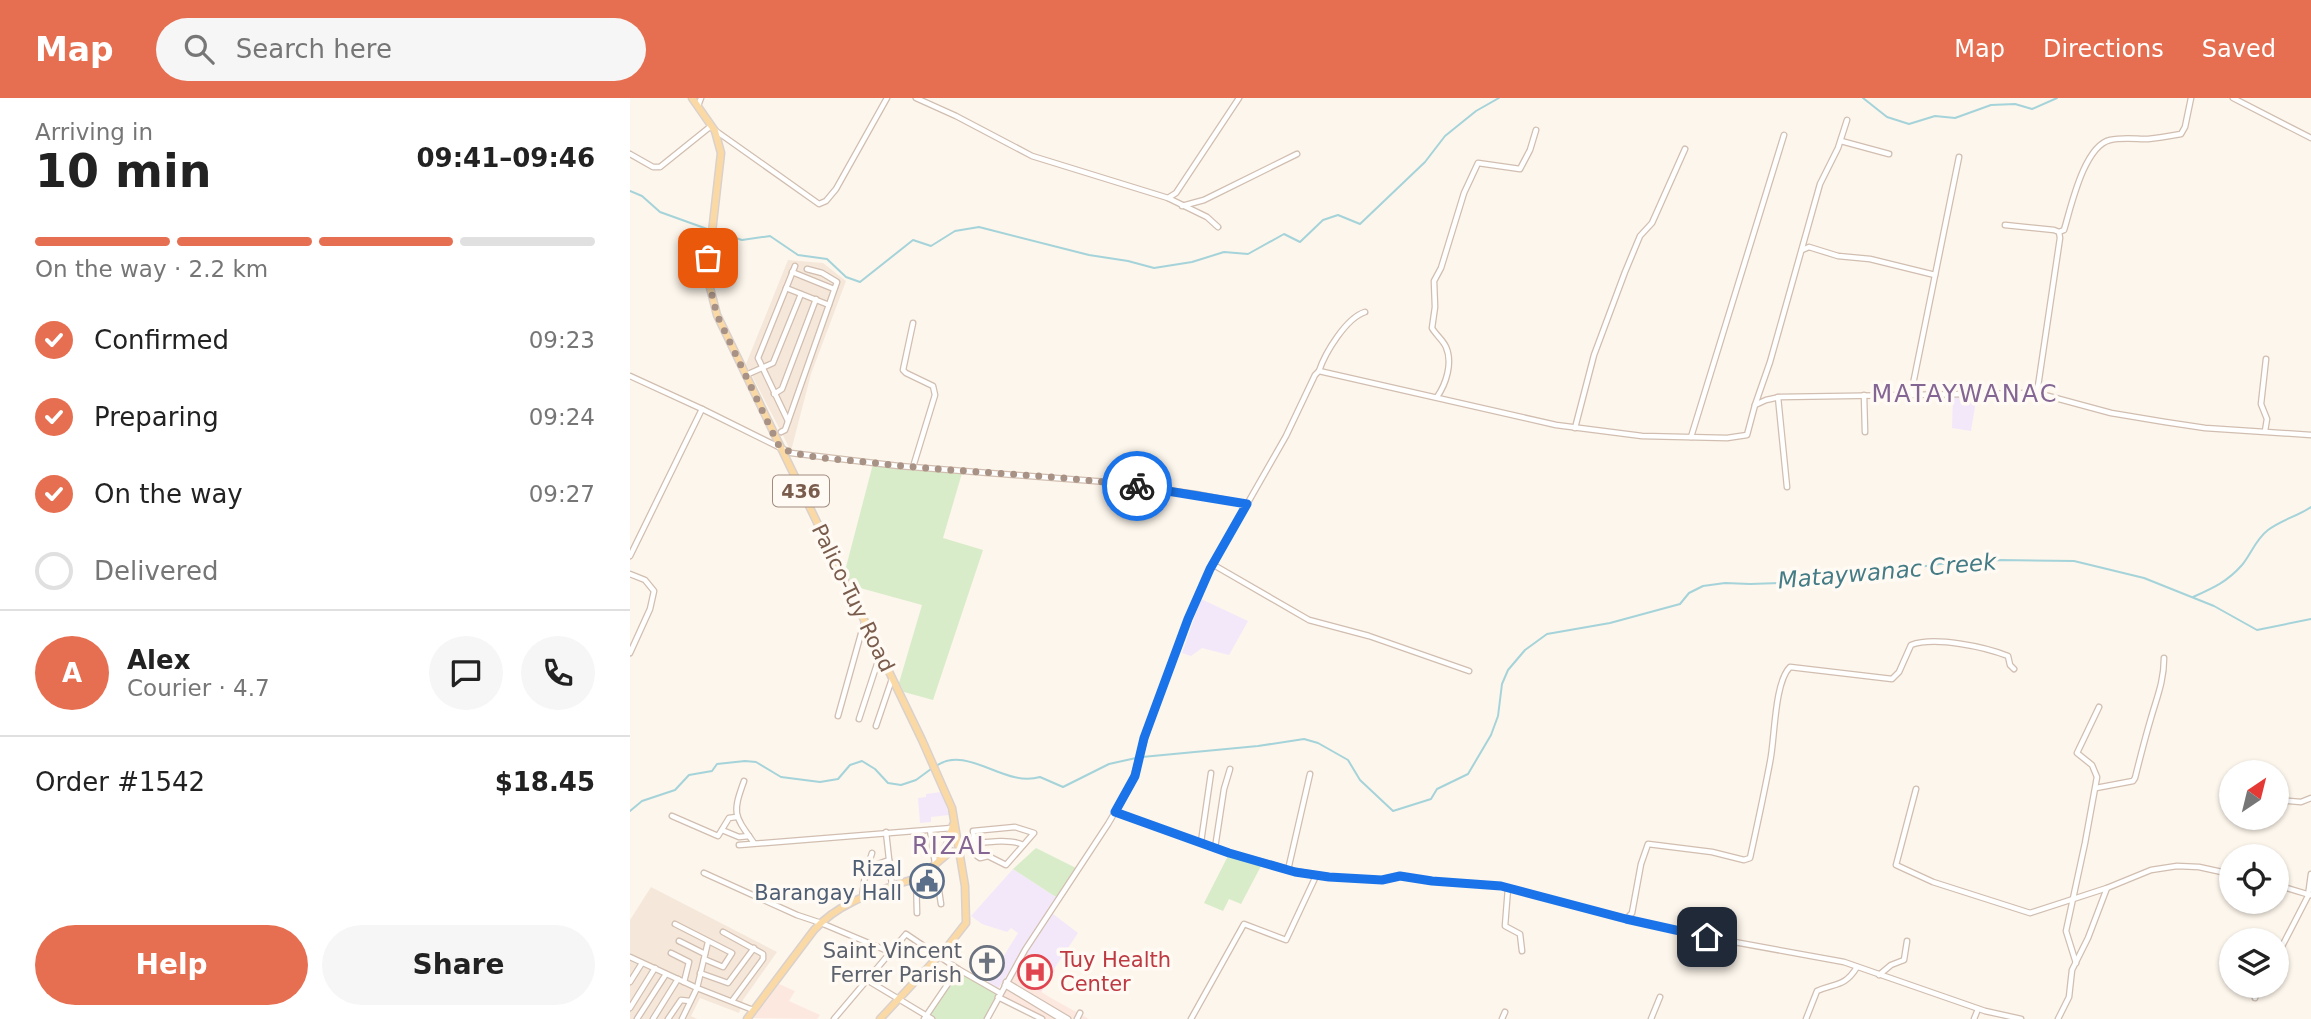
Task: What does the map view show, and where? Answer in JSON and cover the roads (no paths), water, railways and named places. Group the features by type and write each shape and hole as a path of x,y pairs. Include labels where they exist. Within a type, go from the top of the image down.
{"main road":[{"name":"Palico-Tuy Road","path":"692,98 714,128 721,153 707,275 717,315 950,800 953,847"},
{"path":"747,1019 821,923 847,904 916,878 953,847"},
{"name":"436","path":"880,1019 965,928 967,916 964,892 953,847"}],"street":[{"path":"698,106 701,98"},
{"path":"630,154 653,167 660,167 714,128 819,204 826,201 835,189 887,98"},
{"path":"916,98 1032,156 1168,198 1207,217 1218,227"},
{"path":"1168,198 1176,193 1239,98"},
{"path":"2005,225 2059,232 2064,230 2087,160 2099,146 2108,140 2151,139 2181,134 2191,98"},
{"path":"2233,98 2311,138"},
{"path":"1319,371 1575,428 1642,436 1727,438 1747,435 1820,184 1841,141 1847,120"},
{"path":"1437,397 1449,364 1446,347 1432,328 1435,307 1434,281 1441,268 1464,193 1478,163 1520,169 1536,130"},
{"path":"1691,436 1784,135"},
{"path":"1841,141 1889,154"},
{"path":"1575,428 1594,355 1625,272 1640,236 1652,223 1685,149"},
{"path":"1182,206 1203,200 1297,154"},
{"path":"1911,394 1959,157"},
{"path":"2037,393 2061,244 2059,232"},
{"path":"1801,251 1809,247 1838,256 1859,256 1935,275"},
{"path":"788,421 758,356 795,266"},
{"path":"781,432 785,430 837,282 822,273 807,269"},
{"path":"792,272 834,289"},
{"path":"786,288 829,304"},
{"path":"746,376 774,361 801,294"},
{"path":"775,394 782,389 816,299"},
{"path":"986,1019 1005,984 1131,785 1188,619 1212,565 1286,436 1322,363 1349,320 1365,312"},
{"path":"913,323 903,370 933,386 935,395 913,467"},
{"path":"2265,431 2267,419 2261,404 2266,359"},
{"path":"630,376 791,453 913,467 1107,482 1247,504"},
{"path":"1755,405 1778,397 2037,393 2111,413 2205,428 2311,435"},
{"path":"1864,395 1865,432"},
{"path":"1778,397 1787,487"},
{"path":"630,556 702,409"},
{"path":"1212,565 1309,620 1369,636 1469,671"},
{"path":"630,574 650,584 654,591 650,609 630,653"},
{"path":"838,716 864,622"},
{"path":"1626,919 1632,913 1641,864 1648,844 1712,852 1744,860 1750,858 1783,678 1790,667 1892,679 1899,672 1911,645 1918,642 1936,642 2004,654 2014,668"},
{"path":"859,719 880,655"},
{"path":"2096,788 2133,781 2135,778 2151,715 2159,698 2165,658"},
{"path":"876,726 892,679"},
{"path":"2076,963 2066,931 2097,777 2092,765 2077,753 2099,707"},
{"path":"1216,848 1224,789 1230,769"},
{"path":"1201,842 1211,772"},
{"path":"1288,870 1310,774"},
{"path":"744,781 738,798 736,817 754,844"},
{"path":"1916,789 1896,865 1933,882 2029,913 2107,888 2151,870 2177,866 2219,871"},
{"path":"2289,801 2301,802 2311,798"},
{"path":"1115,812 1288,870 1316,876 1382,880 1400,876 1508,888 1707,937 1844,962 1978,1009 2021,1019"},
{"path":"672,816 718,836 728,819 736,817"},
{"path":"728,819 741,825"},
{"path":"739,845 953,826"},
{"path":"1015,827 1034,834 1023,845 1006,864 988,856 980,858 976,856 973,831 1015,827"},
{"path":"722,830 739,837 749,836"},
{"path":"930,830 937,862 941,904"},
{"path":"886,832 892,886"},
{"path":"953,847 1005,842 1018,842 1023,845"},
{"path":"862,898 872,853"},
{"path":"868,867 889,860"},
{"path":"704,873 890,953"},
{"path":"2289,934 2310,895 2311,874"},
{"path":"1191,1019 1244,924 1286,940 1316,876"},
{"path":"916,878 917,914"},
{"path":"1508,888 1504,926 1520,934 1522,951"},
{"path":"2057,1019 2069,997 2072,970 2088,938 2107,888"},
{"path":"2289,889 2310,895"},
{"path":"675,924 732,953 723,967 679,941"},
{"path":"723,932 754,948 763,954 764,958 732,1001"},
{"path":"834,1019 906,934 999,995 1042,1019"},
{"path":"1879,975 1885,968 1904,960 1908,941"},
{"path":"682,1019 697,988 708,942"},
{"path":"700,973 728,983 754,948"},
{"path":"671,953 689,962 684,982"},
{"path":"630,957 753,1010"},
{"path":"630,982 642,963"},
{"path":"1805,1019 1817,991 1835,986 1851,976 1857,967"},
{"path":"630,1008 655,968"},
{"path":"867,980 927,1018 958,968"},
{"path":"637,1019 666,974"},
{"path":"653,1019 678,979"},
{"path":"1005,984 1061,1019"},
{"path":"1005,984 1068,1019"},
{"path":"1651,1019 1660,998"},
{"path":"668,1019 681,1000 690,1001"},
{"path":"1975,1019 1978,1009"},
{"path":"1502,1019 1505,1012"}],"waterway":[{"path":"715,232 742,240 770,236 798,255 827,259 846,277 860,282 913,240 931,246 955,231 979,227 1089,255 1154,268 1192,262 1224,252 1248,254 1284,234 1300,242 1323,220 1338,215 1360,224 1425,162 1445,136 1476,111 1499,98"},
{"path":"1863,98 1887,117 1909,124 1935,116 1955,118 1991,105 2015,104 2032,109 2057,98"},
{"path":"630,191 642,196 660,212 710,230"},
{"path":"2193,597 2231,576 2268,530 2311,507"},
{"name":"Mataywanac Creek","path":"1142,757 1304,739 1318,743 1348,760 1360,780 1393,811 1431,799 1437,789 1468,774 1491,735 1498,716 1502,684 1508,670 1525,650 1547,634 1610,623 1680,604 1689,593 1703,586 1725,583 1816,582 1940,564 2001,560 2074,561 2144,578 2214,606 2257,630 2311,619"},
{"name":"Mataywanac Creek","path":"936,766 961,760 1013,777 1040,777 1063,787 1109,764 1136,758"},
{"name":"Mataywanac Creek","path":"630,811 642,801 675,790 689,775 712,771 717,764 756,762 781,777 820,782 838,779 850,765 862,761 875,769 888,783 901,785 916,780 931,769"}],"place":[{"name":"Rizal Barangay Hall","path":"927,881"},
{"name":"Saint Vincent Ferrer Parish","path":"987,963"},
{"name":"Tuy Health Center","path":"1035,972"}],"district":[{"name":"MATAYWANAC","path":"1965,394"},
{"name":"RIZAL","path":"952,846"}]}
